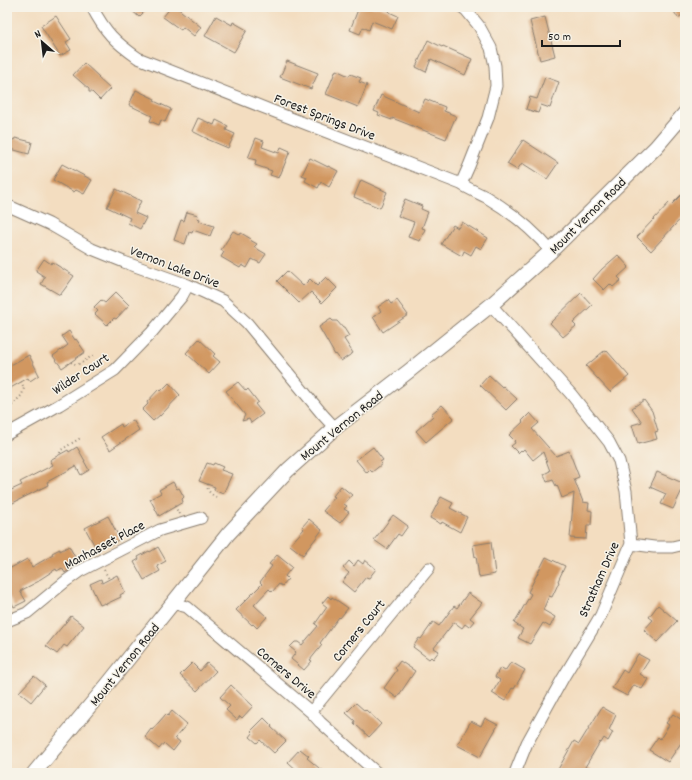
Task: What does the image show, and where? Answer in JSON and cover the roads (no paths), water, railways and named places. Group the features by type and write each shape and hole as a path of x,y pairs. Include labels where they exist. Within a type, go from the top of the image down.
{"main road":[{"name":"Mount Vernon Road","path":"34,773 228,534 288,470 335,428 491,305 551,251 656,147 685,113"}],"street":[{"name":"Forest Springs Drive","path":"92,7 101,23 112,37 123,48 138,58 461,184 486,197 506,210 538,236 551,251"},
{"path":"461,184 488,118 496,86 495,66 491,48 479,26 462,7"},
{"name":"Vernon Lake Drive","path":"7,206 11,206 49,224 92,249 188,285 223,301 247,323 323,416 335,428"},
{"name":"Wilder Court","path":"7,434 59,405 115,370 152,332 182,296 188,285"},
{"name":"Stratham Drive","path":"491,305 571,394 609,442 619,461 626,491 631,544 601,615 563,678 527,743 515,773"},
{"name":"Manhasset Place","path":"7,621 27,613 80,571 160,530 201,518"},
{"path":"631,544 654,547 672,547 685,544"},
{"name":"Corners Court","path":"311,712 429,568"},
{"name":"Corners Drive","path":"172,603 187,607 311,712 320,722 377,773"}]}
